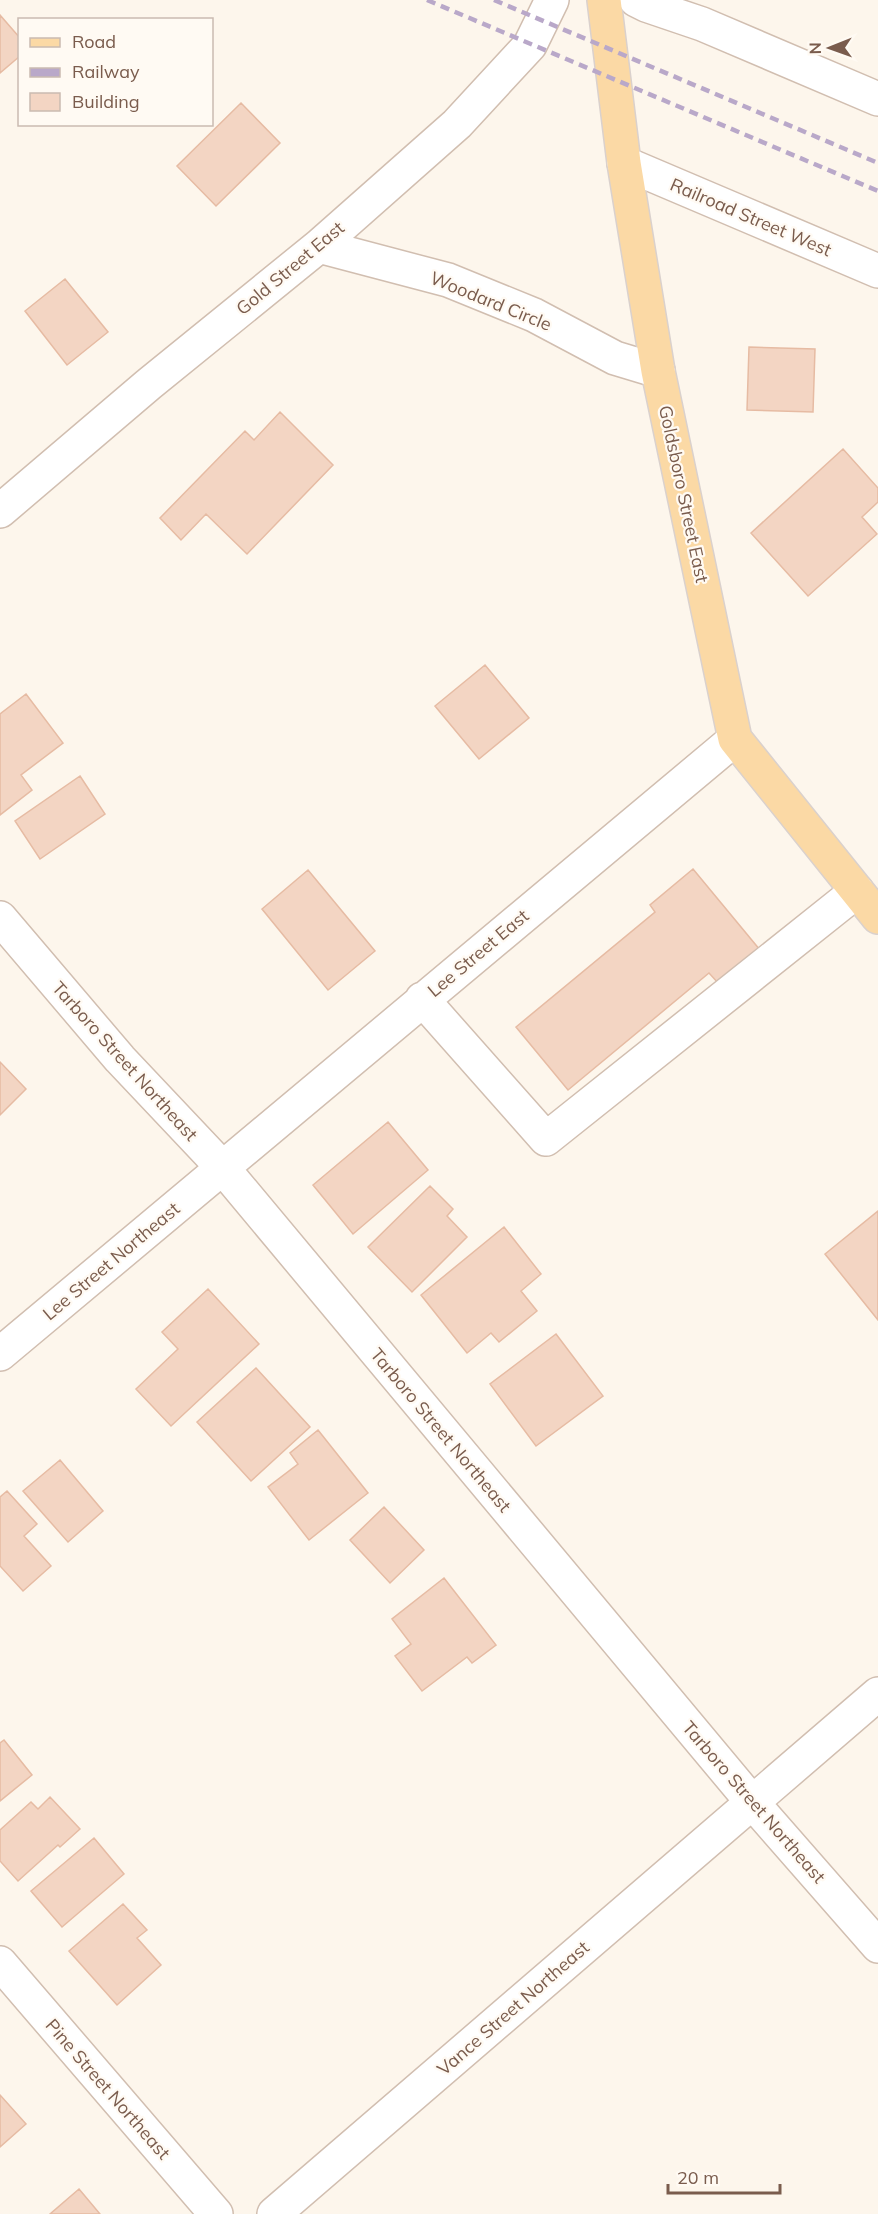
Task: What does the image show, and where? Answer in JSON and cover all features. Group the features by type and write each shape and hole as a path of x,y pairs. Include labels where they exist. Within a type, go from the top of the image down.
{"main road":[{"name":"Goldsboro Street East","path":"605,11 624,163 658,371 735,739 878,917"}],"street":[{"name":"Gold Street East","path":"0,511 149,384 319,246 457,124 530,45 552,0"},
{"path":"636,0 702,24 878,99"},
{"name":"Railroad Street West","path":"624,163 878,271"},
{"name":"Woodard Circle","path":"319,246 448,280 534,315 615,358 658,371"},
{"name":"Lee Street East","path":"222,1167 735,739"},
{"path":"422,999 546,1139 857,891"},
{"name":"Tarboro Street Northeast","path":"0,918 120,1059 222,1167 752,1802 878,1946"},
{"name":"Lee Street Northeast","path":"0,1354 222,1167"},
{"name":"Vance Street Northeast","path":"274,2214 878,1694"},
{"name":"Pine Street Northeast","path":"0,1963 216,2214"}],"building":[{"path":"0,15 18,36 18,58 0,73"},
{"path":"241,103 280,143 216,206 177,166"},
{"path":"65,279 108,332 67,365 25,311"},
{"path":"749,347 815,349 813,412 747,410"},
{"path":"280,412 333,465 247,554 206,514 181,540 160,518 245,431 254,440"},
{"path":"843,449 878,488 878,502 862,517 877,534 808,596 751,533"},
{"path":"485,665 529,718 479,759 435,706"},
{"path":"26,694 63,743 21,775 32,790 0,815 0,714"},
{"path":"80,776 105,814 40,859 15,821"},
{"path":"693,869 760,950 719,984 709,973 568,1090 516,1027 655,912 650,905"},
{"path":"308,870 375,951 328,990 262,909"},
{"path":"0,1062 26,1089 0,1115"},
{"path":"388,1122 428,1170 353,1234 313,1185"},
{"path":"430,1186 453,1209 447,1216 467,1237 412,1292 368,1247"},
{"path":"878,1211 878,1320 825,1254"},
{"path":"504,1227 541,1274 521,1291 537,1311 499,1342 491,1333 467,1353 421,1295"},
{"path":"208,1289 259,1344 171,1426 136,1389 178,1349 162,1332"},
{"path":"556,1334 603,1396 536,1446 490,1384"},
{"path":"256,1368 310,1427 251,1481 197,1422"},
{"path":"318,1430 368,1493 309,1540 268,1487 298,1464 290,1453"},
{"path":"60,1460 103,1511 68,1542 23,1491"},
{"path":"7,1491 37,1524 24,1536 51,1566 23,1591 0,1566 0,1497"},
{"path":"384,1507 424,1550 390,1583 350,1540"},
{"path":"444,1578 496,1645 472,1663 467,1657 422,1691 395,1656 411,1644 392,1619"},
{"path":"4,1740 32,1775 0,1801 0,1743"},
{"path":"50,1797 80,1829 60,1847 58,1845 18,1881 0,1861 0,1830 31,1802 38,1809"},
{"path":"94,1838 124,1874 62,1927 31,1891"},
{"path":"123,1904 147,1930 137,1938 161,1965 117,2005 69,1951"},
{"path":"0,2095 26,2124 0,2147"},
{"path":"79,2189 100,2214 50,2214"}],"railway":[{"path":"427,0 878,191"},
{"path":"494,0 878,163"}]}
